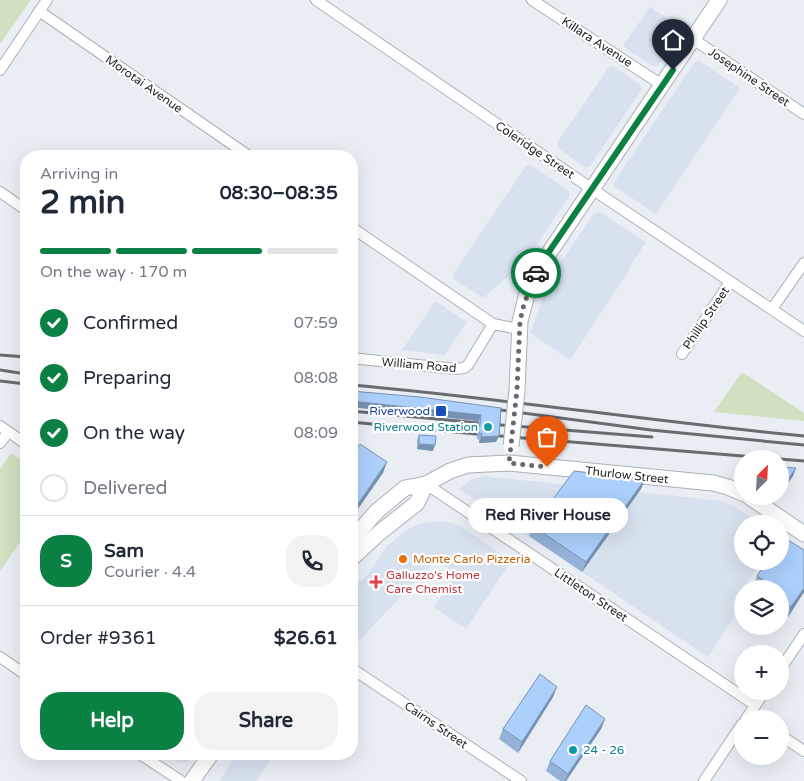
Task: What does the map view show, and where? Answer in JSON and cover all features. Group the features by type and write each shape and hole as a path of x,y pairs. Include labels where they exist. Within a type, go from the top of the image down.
{"main road":[{"path":"509,463 517,390 519,329 524,304 537,271 719,0"},
{"name":"Thurlow Street","path":"358,533 376,512 405,488 426,484 450,471 468,465 509,463 713,484 728,486 734,489"},
{"path":"358,552 417,503 426,484"},
{"path":"761,505 804,534"},
{"path":"192,781 206,760"}],"street":[{"path":"0,70 47,0"},
{"name":"Coleridge Street","path":"316,0 804,331"},
{"name":"Killara Avenue","path":"532,0 662,85"},
{"name":"Morotai Avenue","path":"39,11 240,150"},
{"name":"Josephine Street","path":"693,39 804,114"},
{"path":"0,192 20,206"},
{"path":"358,232 493,324 519,329"},
{"path":"772,309 804,262"},
{"name":"Phillip Street","path":"682,354 730,282"},
{"name":"William Road","path":"358,359 456,369 464,368 493,324"},
{"path":"0,443 4,429 20,440"},
{"name":"Littleton Street","path":"426,484 755,705"},
{"path":"789,656 804,634"},
{"path":"0,657 20,671"},
{"name":"Cairns Street","path":"358,673 521,781"},
{"path":"753,710 759,700"},
{"path":"704,781 734,736"},
{"path":"789,741 804,751"},
{"path":"149,760 181,781"}],"shaded area":[{"path":"650,7 683,28 658,66 653,66 625,48 624,44"},
{"path":"700,61 740,88 656,214 615,187 614,182 695,62"},
{"path":"613,66 641,85 642,89 590,166 585,167 558,148 557,143 609,67"},
{"path":"531,165 569,191 570,195 526,261 483,298 454,279 453,274 526,166"},
{"path":"600,212 646,242 570,360 530,333 549,280 594,213"},
{"path":"437,302 467,322 445,355 402,350 433,304"},
{"path":"483,476 722,501 748,515 734,515 734,570 755,570 749,580 734,580 734,617 708,657 459,489 470,480"},
{"path":"442,521 453,523 465,529 511,561 466,629 434,607 456,574 442,564 435,563 358,642 358,582 366,577 387,546 405,531 416,525"},
{"path":"175,760 190,760 189,761 179,763"},
{"path":"233,760 270,760 256,781 219,781"}],"green space":[{"path":"0,0 31,0 0,44"},
{"path":"742,372 804,413 804,421 714,412"},
{"path":"11,453 20,459 20,542 0,571 0,469"}],"building":[{"path":"358,392 420,397 501,408 499,436 481,437 482,434 479,433 481,415 358,402"},
{"path":"419,435 436,436 435,445 419,444"},
{"path":"360,444 387,462 358,504 358,447"},
{"path":"789,468 796,468 789,478"},
{"path":"574,471 645,479 586,562 533,526"},
{"path":"789,541 804,550 804,588 791,607 789,606 789,580 763,580 757,576 761,570 789,570"},
{"path":"540,674 557,687 522,742 503,729"},
{"name":"24 - 26","path":"586,705 605,719 568,774 550,761"}],"railway":[{"path":"0,355 20,357"},
{"path":"0,370 20,373"},
{"path":"0,381 20,383"},
{"path":"358,386 465,396 804,436"},
{"path":"486,408 651,430 804,445"},
{"path":"358,412 652,437"},
{"path":"358,423 804,461"}],"way so far":[{"path":"536,273 524,304 520,321 517,390 509,463 547,467"}],"place":[{"name":"Riverwood","path":"441,411"},
{"name":"Riverwood Station","path":"488,427"},
{"name":"Red River House","path":"547,467"},
{"name":"Monte Carlo Pizzeria","path":"403,559"},
{"name":"Galluzzo's Home Care Chemist","path":"376,582"},
{"name":"24 - 26","path":"573,750"}],"route":[{"path":"536,273 673,70"}]}
